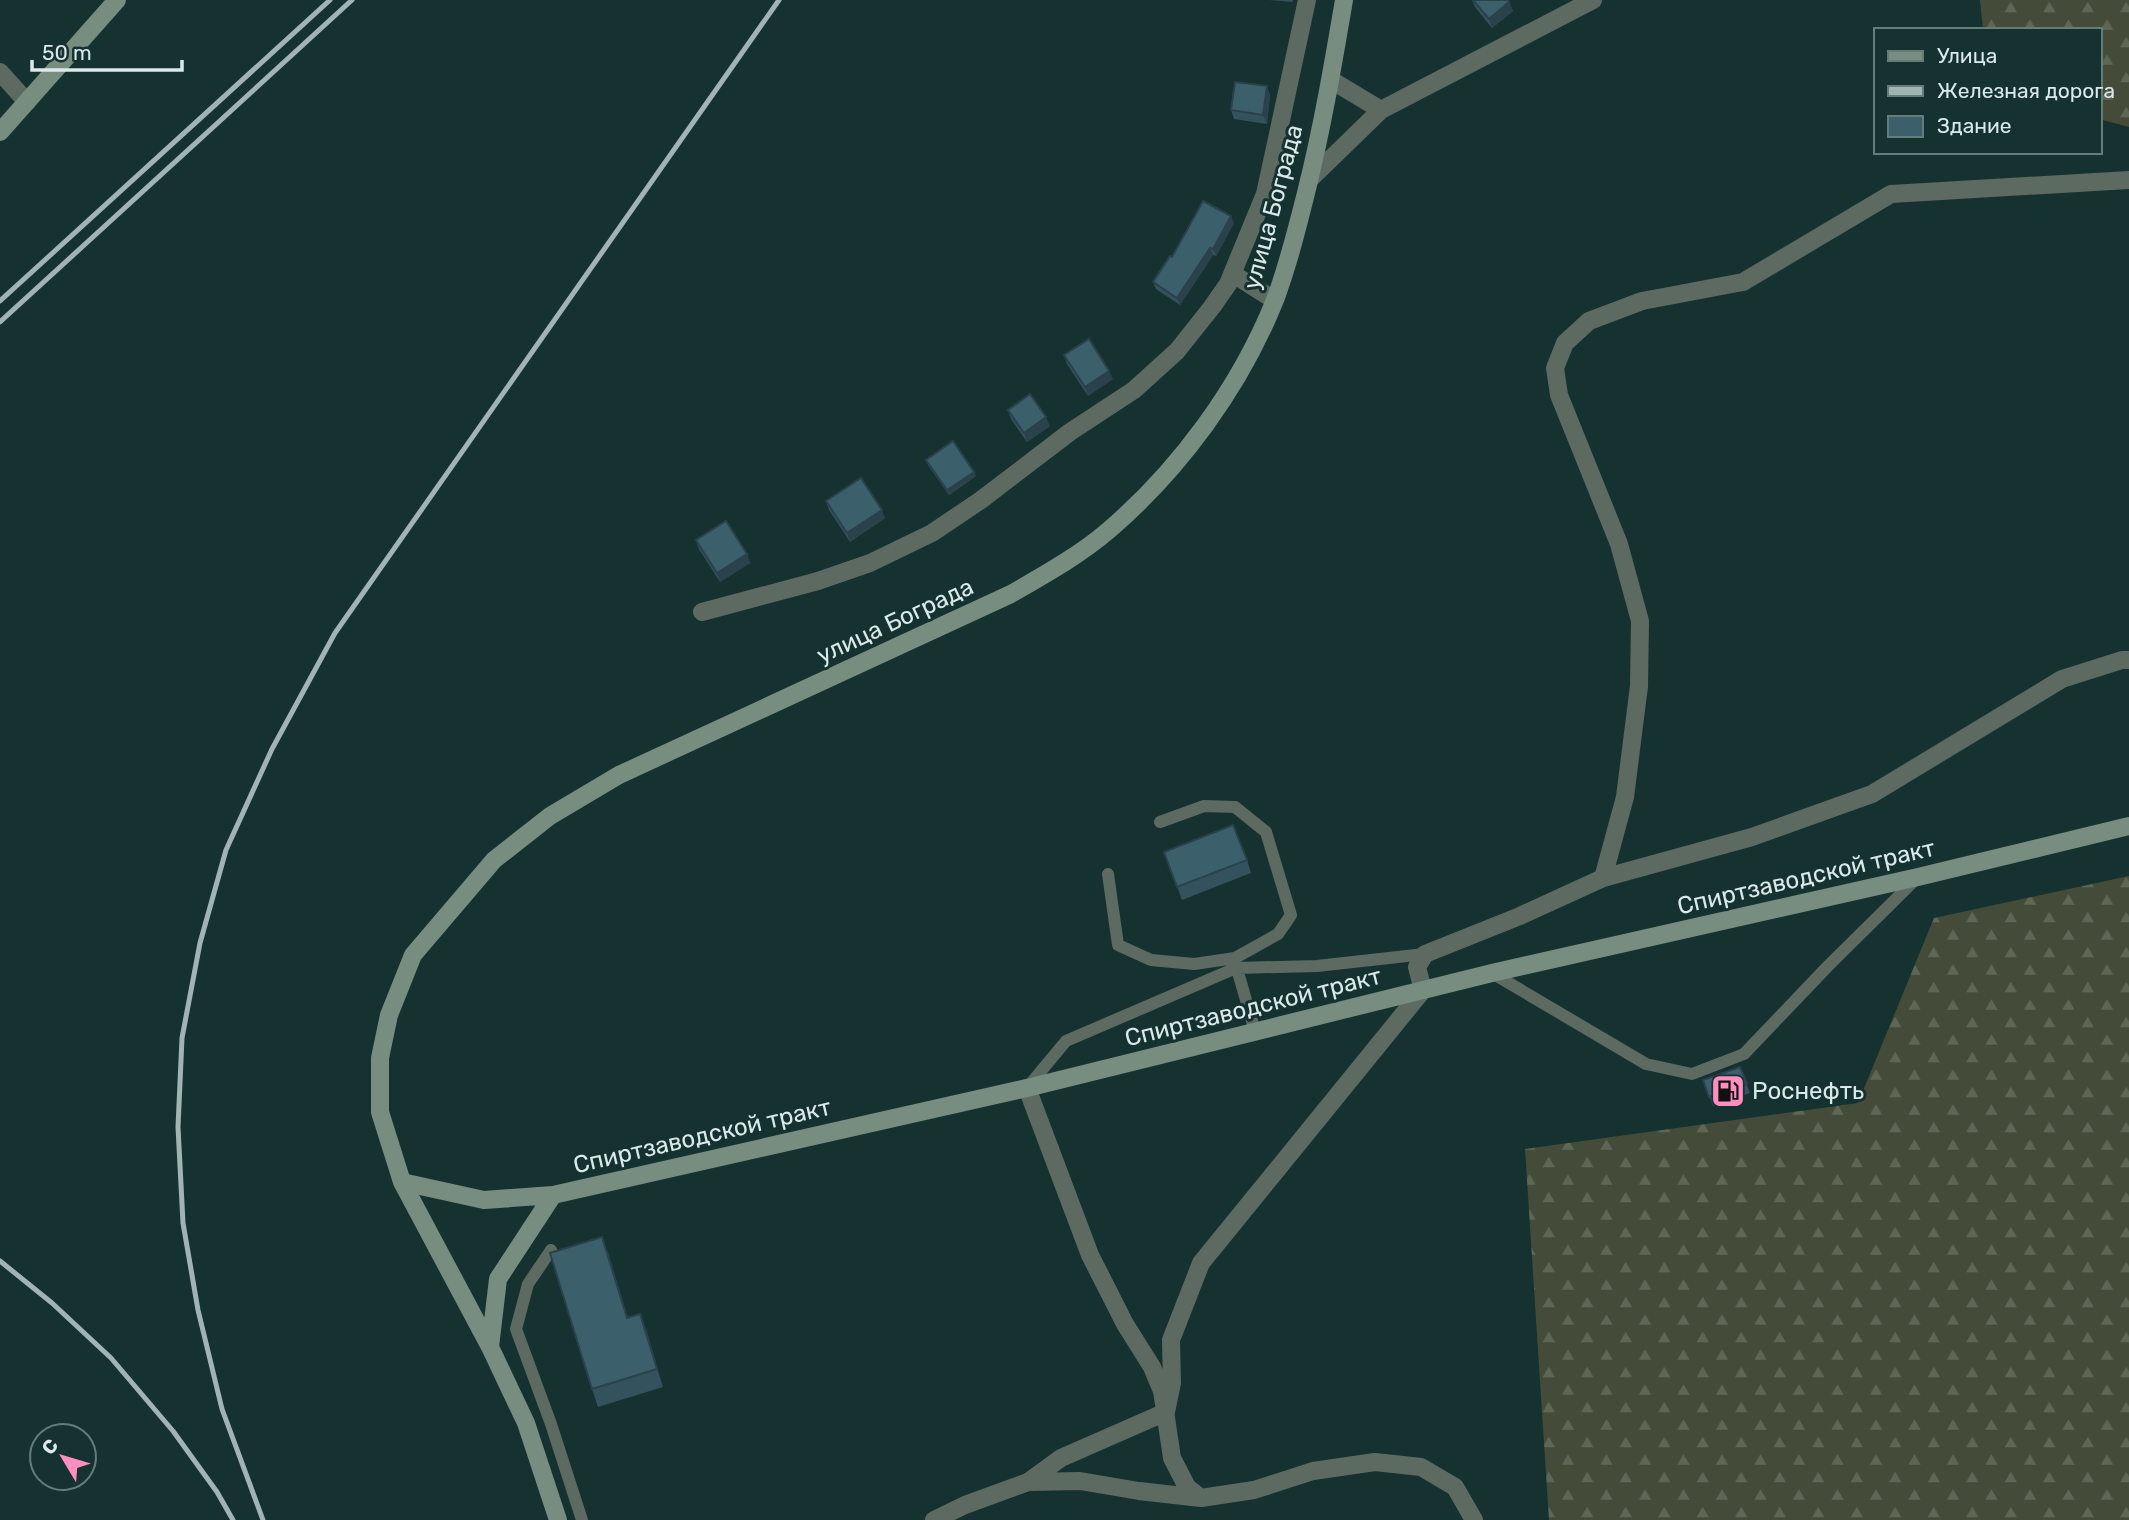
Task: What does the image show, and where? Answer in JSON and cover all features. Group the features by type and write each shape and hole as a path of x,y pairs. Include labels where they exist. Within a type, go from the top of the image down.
{"main road":[{"path":"0,132 117,0"},
{"name":"улица Бограда","path":"558,1520 528,1432 490,1347 402,1182 380,1112 380,1058 389,1015 413,955 494,860 550,816 619,775 1011,594 1043,576 1107,532 1147,496 1220,404 1248,356 1274,300 1293,246 1309,180 1331,80 1344,0"},
{"name":"Спиртзаводской тракт","path":"490,1347 498,1279 553,1195 1027,1088 1492,973 1918,877 2129,826"},
{"path":"402,1182 484,1200 553,1195"}],"street":[{"path":"702,612 818,581 870,563 932,533 981,500 1070,432 1134,390 1177,351 1212,307 1233,274 1265,194 1307,0"},
{"path":"1309,180 1381,110 1593,0"},
{"path":"0,72 27,102"},
{"path":"1331,80 1381,110"},
{"path":"1604,878 1625,797 1639,686 1640,621 1619,544 1559,395 1555,368 1565,344 1589,321 1642,301 1743,282 1891,194 2129,180"},
{"path":"1233,274 1274,300"},
{"path":"1166,1412 1172,1383 1171,1340 1201,1263 1423,990 1418,967 1425,954 1520,916 1604,878 1752,837 1871,794 2062,680 2129,660"},
{"path":"1027,1088 1090,1255 1125,1324 1152,1367 1162,1391 1172,1458 1187,1487 1201,1498"},
{"path":"934,1520 965,1505 1028,1482 1061,1458 1166,1412"},
{"path":"1028,1482 1080,1481 1201,1498 1254,1490 1313,1471 1375,1462 1421,1466 1455,1487 1474,1520"}],"lane":[{"path":"1027,1088 1066,1041 1236,963 1278,934 1291,915 1266,832 1235,807 1204,806 1160,822"},
{"path":"1108,874 1118,945 1151,960 1194,964 1317,966 1425,954"},
{"path":"1492,973 1646,1064 1692,1074 1744,1054 1918,877"},
{"path":"1236,963 1255,1031"},
{"path":"551,1250 528,1284 516,1329 582,1520"},
{"path":"528,1432 551,1424"}],"green space":[{"path":"1980,0 2129,0 2129,127 2101,120 2101,28 1983,28"},
{"path":"2129,876 2129,1520 1549,1520 1525,1149 1858,1103 1934,918"}],"building":[{"path":"1473,0 1508,0 1509,2 1489,19"},
{"path":"1235,82 1267,86 1263,115 1231,110"},
{"path":"1203,201 1231,216 1213,249 1210,248 1177,298 1153,282 1170,256 1172,257"},
{"path":"1089,339 1109,371 1085,387 1064,355"},
{"path":"1030,394 1046,417 1024,433 1008,410"},
{"path":"953,441 974,472 947,490 926,460"},
{"path":"861,478 882,510 847,533 826,501"},
{"path":"726,521 747,554 717,573 696,540"},
{"path":"1233,825 1247,860 1177,887 1164,852"},
{"path":"1740,1067 1747,1084 1709,1097 1703,1080"},
{"path":"602,1237 627,1318 640,1314 657,1369 592,1389 550,1253"}],"railway":[{"path":"0,301 330,0"},
{"path":"0,322 352,0"},
{"path":"263,1520 222,1409 198,1310 183,1223 178,1127 182,1038 200,943 226,850 272,749 335,633 779,0"},
{"path":"0,1261 52,1303 111,1358 173,1431 217,1492 233,1520"}],"place":[{"name":"Роснефть","path":"1728,1091"}]}
